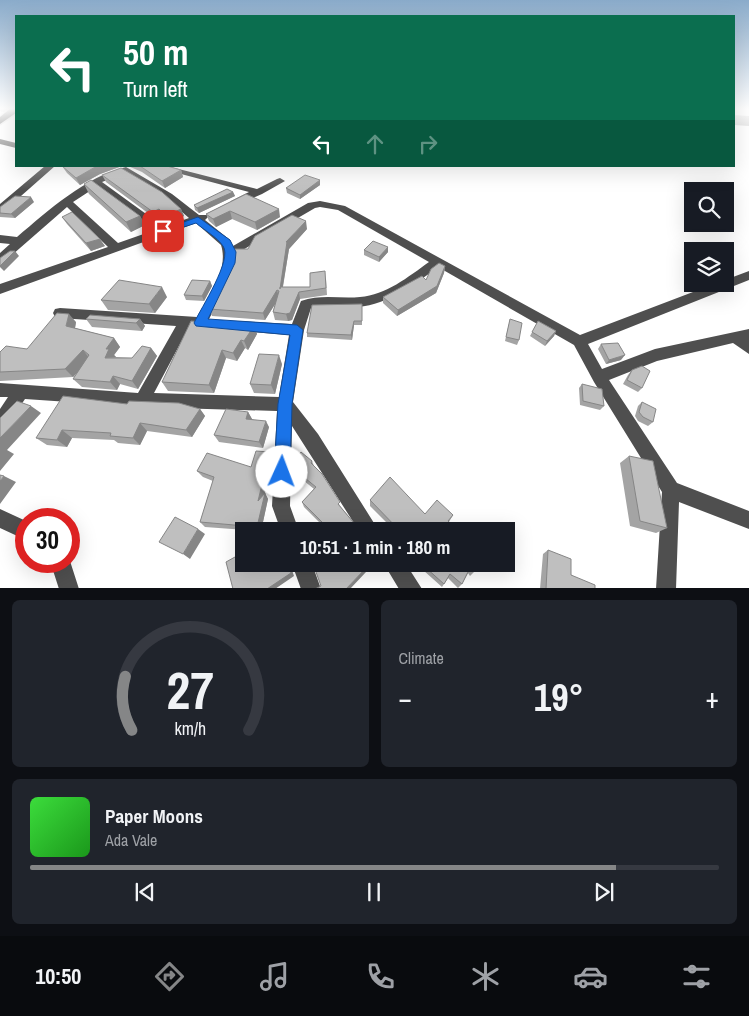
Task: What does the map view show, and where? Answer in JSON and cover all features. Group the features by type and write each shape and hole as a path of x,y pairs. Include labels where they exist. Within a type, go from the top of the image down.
{"street":[{"path":"0,141 15,146"},
{"path":"0,209 50,167"},
{"path":"159,167 259,192"},
{"path":"0,259 20,240 68,203 119,170 126,170 169,196 226,242 231,252 230,263 200,323"},
{"path":"0,289 198,220 280,181"},
{"path":"97,183 163,231"},
{"path":"68,203 116,248"},
{"path":"231,252 312,205 320,204 341,208 579,341 671,490 666,588"},
{"path":"0,239 20,240"},
{"path":"287,522 281,506 285,404 297,330 306,304 353,303 373,299 395,290 437,262"},
{"path":"579,341 749,275"},
{"path":"60,313 297,330"},
{"path":"142,400 185,322"},
{"path":"600,377 655,355 743,336 749,348"},
{"path":"0,390 142,400 285,404"},
{"path":"0,422 22,391"},
{"path":"285,404 312,440 364,522"},
{"path":"671,490 749,520"},
{"path":"0,518 15,526"},
{"path":"305,572 311,588"},
{"path":"400,572 412,588"},
{"path":"64,573 69,588"}],"building":[{"path":"63,167 95,167 76,178"},
{"path":"141,167 170,167 181,170 162,181"},
{"path":"121,168 162,192 181,209 166,216 159,209 153,212 102,175"},
{"path":"305,175 320,180 300,195 286,188"},
{"path":"91,180 140,216 126,222 84,184"},
{"path":"227,189 233,192 197,208 194,205"},
{"path":"246,194 279,209 255,222 230,211 213,219 206,214"},
{"path":"15,196 31,197 11,214 0,213 0,207"},
{"path":"72,212 100,239 86,243 62,217"},
{"path":"292,215 306,221 286,242 280,287 310,287 310,273 325,271 326,288 299,292 290,313 273,312 279,291 277,290 263,313 209,309 227,276 233,249 248,249 255,236"},
{"path":"373,241 388,247 379,257 364,250"},
{"path":"10,251 15,251 0,266 0,258"},
{"path":"439,263 445,266 437,286 398,310 383,297 422,276 426,280 431,269"},
{"path":"119,280 162,287 149,304 101,300"},
{"path":"192,280 210,281 202,296 184,295"},
{"path":"362,304 362,321 354,321 351,335 307,333 312,305"},
{"path":"57,313 69,314 66,326 114,338 106,349 109,349 105,358 132,358 142,346 151,348 132,381 113,376 110,382 73,379 89,355 83,350 65,369 0,372 0,352 6,346 27,349"},
{"path":"90,315 140,319 136,323 86,319"},
{"path":"510,319 522,323 519,340 506,337"},
{"path":"191,321 254,326 244,341 241,340 233,353 222,350 209,385 162,382"},
{"path":"538,321 556,331 547,341 532,332"},
{"path":"618,343 625,355 609,360 601,344"},
{"path":"259,354 279,355 271,385 250,384"},
{"path":"642,366 650,371 642,388 627,380 632,370"},
{"path":"582,384 602,389 604,406 583,401"},
{"path":"63,396 127,404 129,401 179,403 200,409 186,430 140,423 133,438 110,436 111,433 62,430 57,440 36,438"},
{"path":"17,401 31,406 0,438 0,418"},
{"path":"642,402 656,409 653,422 643,417 639,412"},
{"path":"226,409 248,412 246,419 266,421 259,442 214,435"},
{"path":"256,451 270,452 258,501 265,493 258,522 235,522 235,525 200,522 214,477 197,471 207,453 251,467"},
{"path":"301,452 312,461 311,463 322,474 340,502 338,504 353,522 322,522 302,502 316,487 290,466"},
{"path":"629,456 653,461 667,528 640,521"},
{"path":"390,477 425,514 437,500 453,515 449,522 391,522 370,500"},
{"path":"175,517 198,529 183,554 159,542"},
{"path":"548,550 571,559 571,575 595,585 595,588 546,588"},
{"path":"235,557 235,572 291,572 268,588 233,588 226,562"},
{"path":"316,572 362,572 347,588 317,588 321,586"},
{"path":"431,572 468,572 462,584 450,574 444,584"}],"route":[{"path":"163,231 198,220 226,242 231,252 230,263 200,323 297,330 285,404 282,472"}]}
